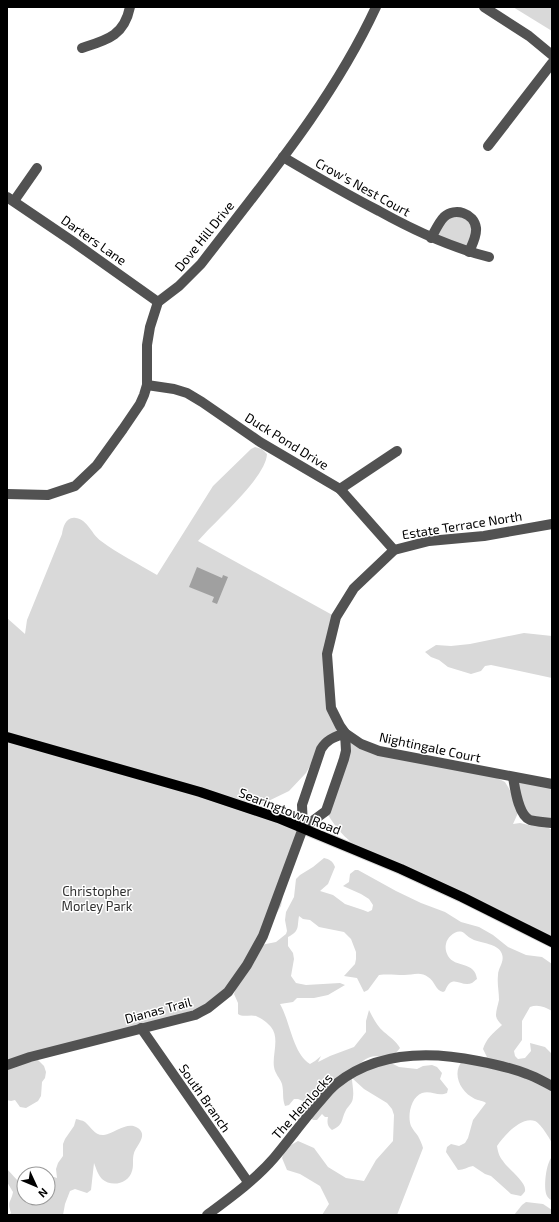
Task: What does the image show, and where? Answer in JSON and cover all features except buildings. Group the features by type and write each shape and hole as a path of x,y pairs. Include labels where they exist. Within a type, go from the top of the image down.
{"main road":[{"name":"Searingtown Road","path":"7,737 200,792 271,815 415,875 552,942"}],"street":[{"path":"82,48 107,40 117,33 124,25 130,7"},
{"name":"Dove Hill Drive","path":"158,302 179,286 201,264 283,157 314,115 340,75 376,7"},
{"path":"484,7 529,36 552,55"},
{"path":"488,146 552,63"},
{"name":"Crow's Nest Court","path":"283,157 332,186 431,238 469,252 489,257"},
{"path":"10,199 37,168"},
{"name":"Darters Lane","path":"10,199 158,302"},
{"path":"431,238 448,214 460,212 466,214 474,222 476,228 476,234 469,252"},
{"path":"7,494 48,495 75,486 97,465 124,429 140,404 147,385 147,345 150,327 158,302"},
{"name":"Duck Pond Drive","path":"147,385 174,389 187,393 260,442 340,489 394,550"},
{"path":"340,489 397,451"},
{"name":"Estate Terrace North","path":"303,828 326,811 346,751 345,733 331,708 327,654 336,617 354,588 394,550 429,541 484,536 552,524"},
{"path":"303,828 302,805 321,749 325,743 332,738 345,733"},
{"name":"Nightingale Court","path":"345,733 361,744 379,751 552,784"},
{"path":"514,777 517,798 524,815 529,819 552,823"},
{"name":"Dianas Trail","path":"7,1065 30,1057 195,1015 208,1008 228,992 247,965 263,936 303,828"},
{"name":"South Branch","path":"141,1028 248,1182"},
{"name":"The Hemlocks","path":"207,1215 248,1182 273,1158 335,1084 371,1063 400,1056 430,1055 461,1058 496,1064 528,1074 552,1086"}],"green space":[{"path":"513,7 552,7 552,31"},
{"path":"449,216 465,216 474,228 468,250 434,237"},
{"name":"Christopher Morley Park","path":"255,447 262,449 267,454 258,475 249,487 198,541 336,617 327,654 331,708 340,726 361,744 495,777 505,782 514,797 518,813 513,824 520,823 533,826 543,825 552,830 552,942 369,856 344,836 326,811 345,733 315,757 306,773 289,791 256,807 303,828 281,906 261,945 276,942 286,934 286,912 294,897 296,879 324,858 331,861 335,867 328,884 320,891 333,895 345,904 368,912 372,910 373,905 369,899 343,886 349,882 350,874 355,870 358,870 396,891 445,912 461,922 479,927 493,935 508,947 526,955 542,957 552,964 552,1011 541,1006 530,1007 522,1021 522,1040 514,1051 515,1056 518,1059 525,1058 531,1051 530,1043 545,1047 552,1054 552,1143 539,1124 530,1120 524,1121 513,1128 497,1146 499,1154 505,1164 525,1187 525,1191 521,1196 511,1194 491,1176 473,1166 458,1170 446,1152 447,1147 451,1144 459,1146 465,1143 473,1120 486,1103 470,1096 461,1087 458,1076 459,1065 463,1060 487,1057 483,1049 484,1045 490,1036 502,1025 497,1019 496,1015 499,1000 498,972 503,958 501,952 496,947 474,940 461,932 455,932 448,939 446,948 448,956 451,960 473,970 477,979 468,984 454,981 451,982 443,992 440,991 425,975 419,974 379,975 368,990 364,992 357,978 344,976 355,964 356,952 351,939 344,932 319,927 310,920 303,919 299,916 296,931 288,937 288,946 293,953 294,959 291,976 296,983 306,985 340,983 345,985 328,995 314,998 297,998 293,1002 280,1004 296,1045 304,1059 310,1064 321,1056 318,1062 354,1047 366,1032 366,1021 369,1010 379,1027 395,1041 400,1048 390,1056 371,1057 365,1059 360,1064 391,1063 399,1067 417,1069 423,1066 432,1065 437,1067 442,1073 440,1079 448,1089 447,1093 422,1093 415,1098 411,1107 409,1117 411,1126 418,1136 423,1148 397,1215 322,1215 329,1204 320,1186 300,1174 287,1170 282,1158 286,1148 298,1141 314,1148 328,1167 346,1178 364,1181 376,1160 393,1141 394,1115 392,1109 387,1103 364,1089 352,1078 353,1099 339,1126 332,1130 328,1124 328,1117 325,1117 322,1114 317,1120 313,1120 308,1115 303,1101 294,1099 289,1105 285,1106 282,1084 275,1072 274,1067 274,1031 268,1024 258,1017 242,1016 238,1014 238,1003 234,994 248,969 214,1004 36,1058 44,1066 46,1072 45,1078 42,1082 41,1096 38,1101 26,1108 20,1107 15,1100 7,1100 7,618 25,634 27,620 62,534 64,525 67,520 73,518 80,519 84,522 98,538 121,555 157,575 213,486 251,449"},
{"path":"524,633 552,636 552,678 491,665 485,666 481,671 471,674 448,667 425,652 436,645 451,646 470,644"},
{"path":"517,780 552,787 552,820 529,815 523,809"},
{"path":"76,1119 82,1120 96,1133 101,1135 129,1126 136,1127 140,1130 142,1136 134,1153 133,1169 130,1175 127,1179 120,1183 115,1184 106,1182 102,1179 94,1163 91,1190 87,1193 75,1189 70,1191 63,1215 9,1215 11,1213 9,1204 13,1192 7,1182 7,1169 16,1179 16,1206 56,1206 56,1169 63,1156 63,1144 65,1139 74,1126"},
{"path":"552,1157 552,1201 547,1196 545,1182 548,1164"},
{"path":"526,1202 543,1204 552,1210 552,1215 514,1215"}],"shaded area":[{"path":"197,567 222,578 223,575 228,577 217,604 212,602 214,597 189,587"}]}
